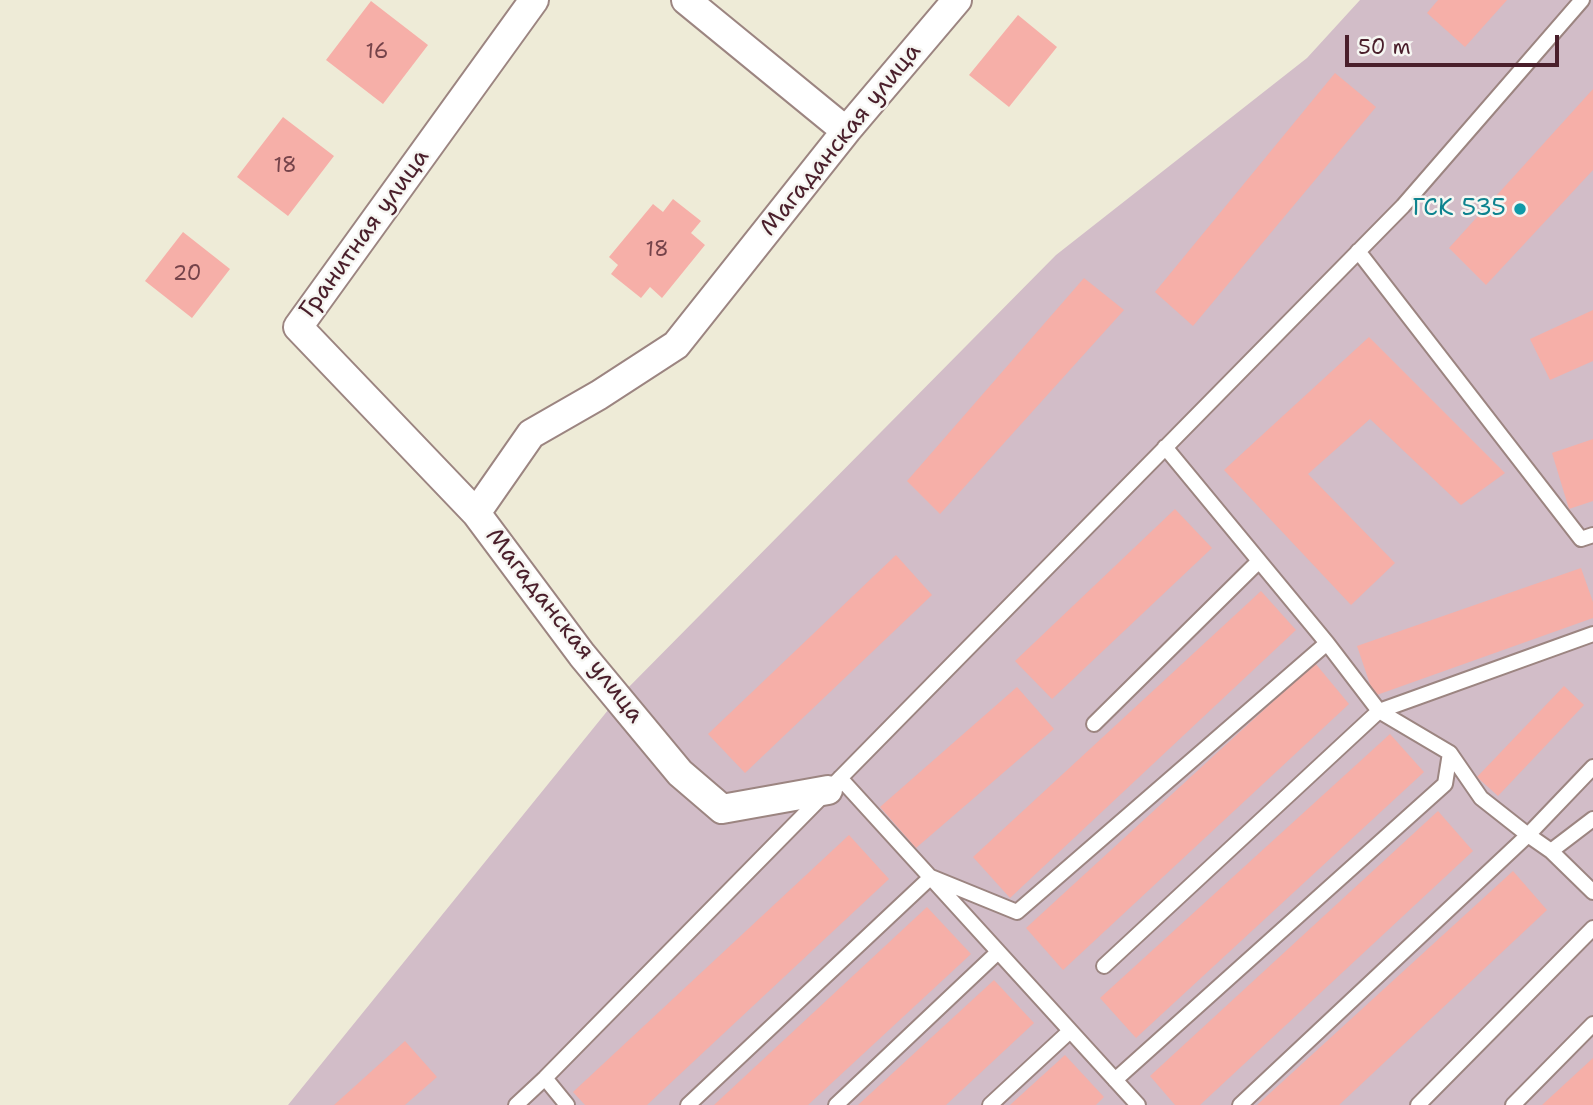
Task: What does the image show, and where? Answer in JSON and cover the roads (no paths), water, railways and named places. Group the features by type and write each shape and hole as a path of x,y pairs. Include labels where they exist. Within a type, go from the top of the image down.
{"street":[{"name":"Гранитная улица","path":"477,513 298,327 534,0"},
{"path":"686,0 846,131"},
{"name":"Магаданская улица","path":"834,784 722,808 680,773 582,655 477,513 531,434 599,395 676,345 846,131 957,0"}],"lane":[{"path":"516,1105 1403,206 1582,0"},
{"path":"1358,251 1581,539 1593,535"},
{"path":"1165,447 1327,643 1379,711 1450,753 1481,797 1551,851 1593,892"},
{"path":"1094,724 1259,561"},
{"path":"1104,966 1379,711 1593,635"},
{"path":"931,877 1017,912 1327,643"},
{"path":"1115,1080 1445,784 1450,753"},
{"path":"1240,1105 1528,835 1593,767"},
{"path":"834,784 931,877 1138,1105"},
{"path":"1551,851 1593,819"},
{"path":"688,1105 931,877"},
{"path":"1418,1105 1593,928"},
{"path":"836,1105 998,952"},
{"path":"1513,1105 1593,1024"},
{"path":"990,1105 1070,1031"},
{"path":"545,1078 567,1105"}],"place":[{"name":"ГСК 535","path":"1520,209"}]}
